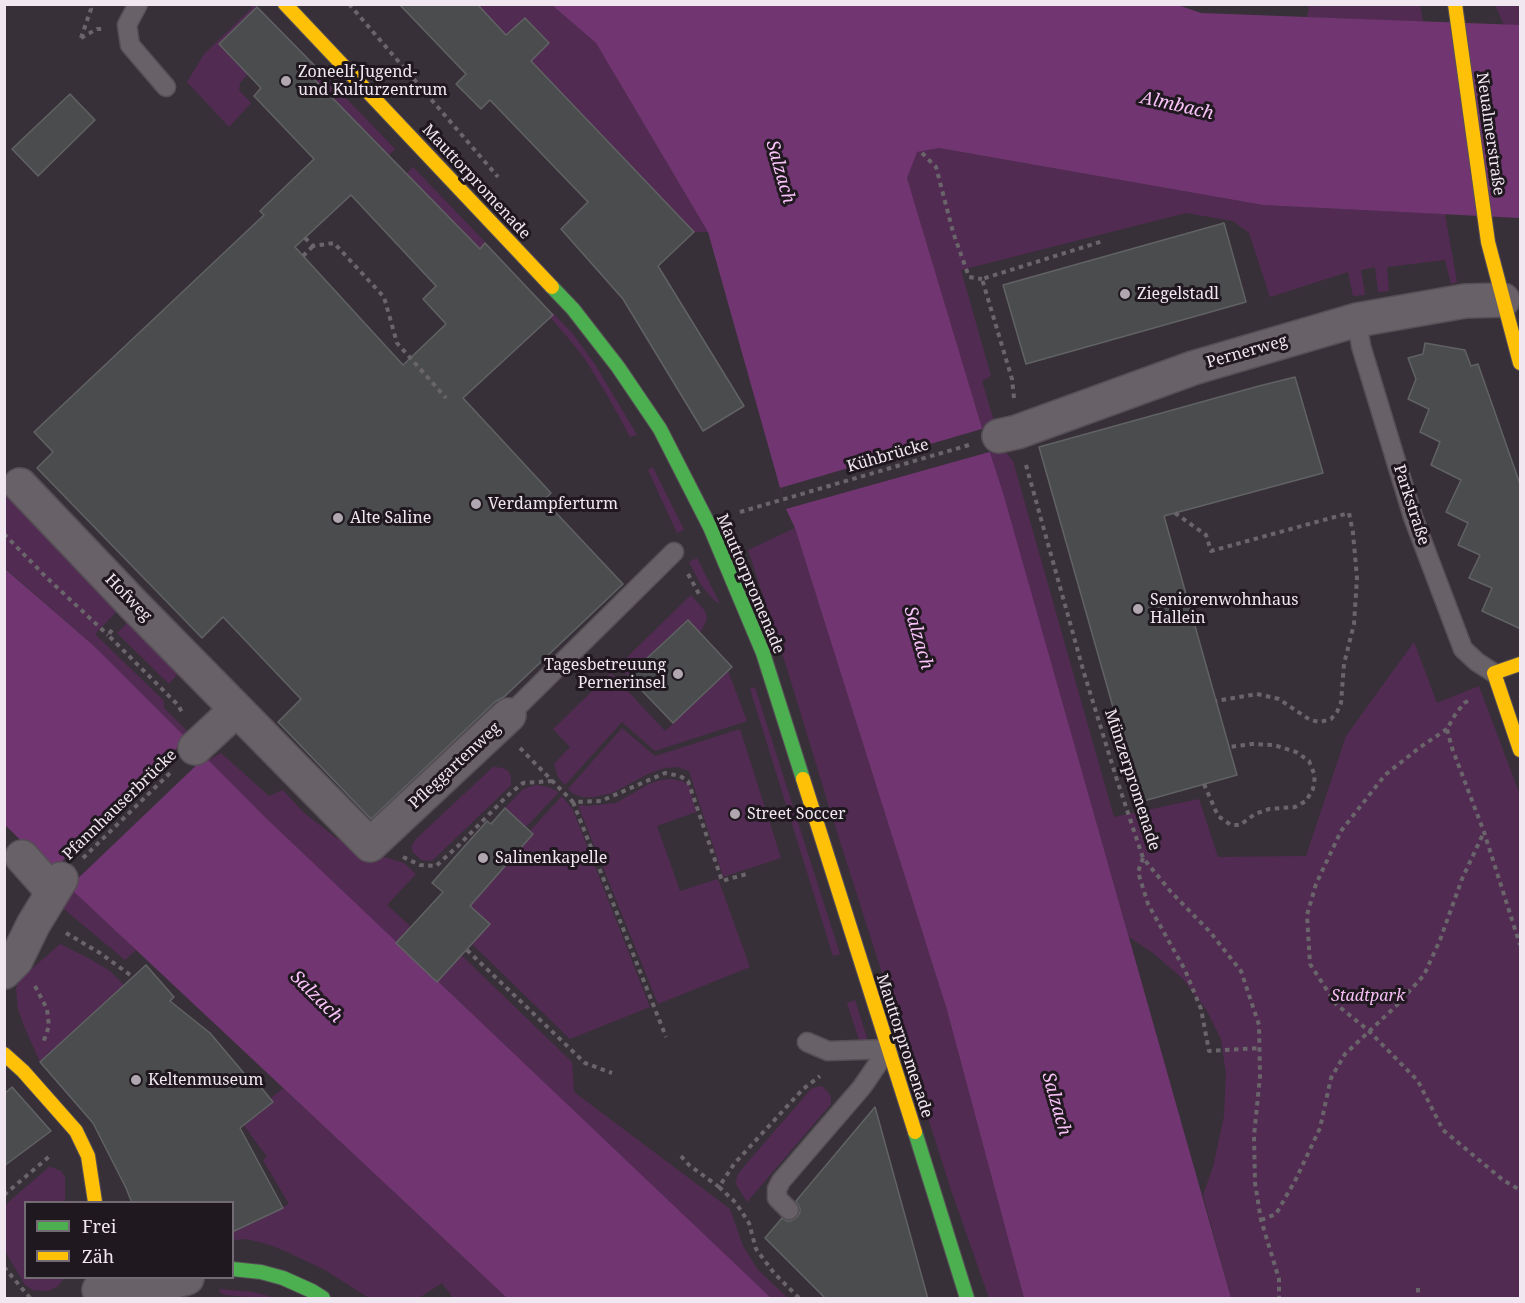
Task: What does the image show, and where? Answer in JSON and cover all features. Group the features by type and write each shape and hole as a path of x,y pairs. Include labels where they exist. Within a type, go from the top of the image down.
{"main road":[{"name":"Mauttorpromenade","path":"285,4 573,309 618,367 660,429 710,527 763,653 968,1299"},
{"name":"Neualmerstraße","path":"1455,4 1488,242 1521,363"},
{"path":"1521,664 1497,681 1521,750"},
{"path":"4,1054 55,1106 77,1134 88,1156 95,1201"},
{"path":"234,1269 261,1272 283,1278 312,1291 323,1299"}],"street":[{"name":"Pernerweg","path":"1008,434 1193,368 1357,320 1465,301 1503,300"},
{"name":"Hofweg","path":"20,485 236,710"},
{"name":"Pfleggartenweg","path":"236,710 370,845 504,720"},
{"path":"195,748 236,710"},
{"path":"10,966 57,886 22,857"},
{"path":"98,1289 160,1285 183,1279"}],"lane":[{"path":"138,4 127,25 130,45 166,87"},
{"name":"Parkstraße","path":"1357,320 1360,346 1413,517 1463,649 1497,681"},
{"name":"Pfleggartenweg","path":"504,720 674,552"},
{"path":"807,1042 828,1051 888,1049"},
{"path":"789,1210 777,1198 777,1189 781,1181 862,1087 888,1049"}],"path":[{"path":"81,38 91,9 88,4"},
{"path":"922,153 936,167 953,232 969,278 982,279 1103,241"},
{"path":"305,238 313,246"},
{"path":"303,256 313,246 334,243 384,297 397,344 446,398"},
{"name":"Münzerpromenade","path":"982,279 1012,379 1008,434 1143,858 1171,892 1210,932 1241,971 1259,1025 1260,1076 1254,1136 1255,1183 1261,1220 1279,1279 1279,1299"},
{"name":"Kühbrücke","path":"741,512 1008,434"},
{"path":"1175,513 1206,536 1211,551 1349,513 1357,578 1354,624 1344,664 1341,703 1337,712 1330,719 1320,722 1310,720 1279,699 1257,694 1216,701"},
{"path":"4,534 47,578 108,634"},
{"path":"1497,681 1464,703 1447,729 1385,775 1341,831 1316,884 1307,915 1310,964 1336,1004 1369,1031 1418,1081 1443,1130 1503,1180 1521,1190"},
{"path":"504,720 573,802 666,1037"},
{"path":"1447,729 1521,945"},
{"path":"1204,784 1218,816 1231,825 1240,825 1255,814 1269,809 1295,807 1306,801 1313,789 1316,776 1308,761 1296,752 1274,746 1252,744 1229,747"},
{"name":"Pfannhauserbrücke","path":"57,886 195,748"},
{"path":"573,802 601,801 665,773 680,776 688,781 722,881 750,873"},
{"path":"1261,1220 1276,1214 1296,1179 1320,1128 1331,1078 1344,1054 1396,1006 1424,975 1440,940 1461,879 1484,832"},
{"path":"1143,858 1138,872 1148,904 1185,970 1201,1009 1209,1051 1259,1048"},
{"path":"33,925 66,933 100,953 133,977"},
{"path":"466,950 585,1063 612,1073"},
{"path":"10,966 38,990 48,1009 49,1026 45,1040 23,1071"},
{"path":"4,1195 77,1134"},
{"path":"681,1155 689,1165 719,1187"},
{"path":"4,1268 30,1299"},
{"path":"1418,1288 1418,1299"}],"green space":[{"path":"1420,4 1423,22 1307,17 1309,5"},
{"path":"249,5 257,7 219,44 248,74 240,83 239,90 251,103 229,127 187,82 204,54 252,8"},
{"path":"477,5 552,5 596,43 708,232 694,232 531,61 549,43 525,18 506,35"},
{"path":"1495,5 1520,5 1520,25 1504,25"},
{"path":"317,68 395,149 389,155 310,75"},
{"path":"939,148 1263,205 1445,214 1457,282 1451,284 1445,260 1387,267 1389,291 1378,292 1375,267 1361,270 1365,295 1353,296 1348,272 1270,297 1249,233 1233,221 1186,213 961,270 991,376 982,381 995,425 982,428 907,178 916,151"},
{"path":"413,167 486,243 480,249 406,174"},
{"path":"553,313 573,334 596,366 637,435 630,437 585,359 550,317"},
{"name":"Stadtpark","path":"1002,448 1013,461 1114,817 1199,799 1218,857 1306,856 1346,736 1414,642 1437,703 1479,686 1520,795 1520,1298 1231,1298 1203,1195 1213,1167 1224,1116 1226,1074 1221,1039 1206,1009 1182,978 1153,953 1129,937 990,452"},
{"path":"653,467 684,530 677,533 648,470"},
{"path":"7,495 118,610 95,634 164,701 164,708 190,734 186,739 94,646 5,568 4,498"},
{"path":"795,528 947,1010 1024,1298 989,1298 951,1190 748,550"},
{"path":"697,558 720,604 701,585 689,562"},
{"path":"691,595 705,611 707,619 700,633 687,620 628,676 618,666"},
{"path":"130,620 180,671 169,684 117,633"},
{"path":"728,671 747,721 655,751 622,722 565,785 558,777 554,764 570,747 553,729 611,673 665,731"},
{"path":"755,687 840,954 833,956 750,689"},
{"name":"Street Soccer","path":"622,728 655,756 740,729 781,858 723,877 689,771 677,767 650,773 612,793 594,797 574,794 568,789"},
{"path":"221,753 269,796 283,790 303,812 335,837 359,849 404,863 416,874 387,905 411,927 396,943 207,761"},
{"path":"493,767 508,771 511,776 511,785 432,861 421,860 412,851 412,845 417,838"},
{"path":"672,779 689,785 696,812 657,826 680,891 718,879 750,967 658,1004 579,808 580,805 616,803 649,784"},
{"path":"536,785 559,792 526,827 505,808 523,789"},
{"path":"562,796 573,810 650,1007 570,1039 472,944 470,906 533,834 530,831"},
{"path":"73,890 136,950 125,960 59,905"},
{"path":"60,944 110,971 124,985 40,1062 18,1009 16,988 19,980"},
{"path":"461,955 572,1062 574,1092 730,1209 743,1246 758,1270 788,1298 771,1298 437,982"},
{"path":"855,1000 868,1041 860,1043 847,1003"},
{"path":"819,1086 828,1092 831,1104 747,1202 736,1184 737,1176 811,1089"},
{"path":"283,1088 507,1298 453,1298 442,1283 419,1298 369,1298 325,1270 285,1251 246,1239 234,1240 234,1232 289,1204 263,1160 267,1157 243,1124 272,1103 270,1099"},
{"path":"49,1167 61,1171 65,1177 65,1201 24,1201 24,1279 63,1279 57,1287 48,1291 33,1290 25,1285 5,1251 5,1205"},
{"path":"219,1289 253,1292 276,1298 225,1295"}],"water":[{"path":"1175,4 1201,13 1520,25 1520,218 1263,205 939,148 917,152 907,178 1003,493 1231,1298 1024,1298 947,1010 795,528 786,509 708,232 596,43 552,5"},
{"name":"Salzach","path":"4,568 94,646 267,819 771,1298 507,1298 69,887 5,825"}],"pier":[{"path":"985,428 993,451 786,509 780,488"},
{"path":"186,739 204,758 69,887 52,871"}],"building":[{"path":"399,4 477,4 506,35 525,18 549,43 531,61 694,232 658,266 744,406 703,431 623,299 561,229 588,202 490,100 481,109 456,84 466,74"},
{"path":"257,7 317,68 310,75 480,249 485,243 553,315 463,398 551,493 544,500 623,584 371,819 278,722 301,699 223,617 202,638 37,468 53,452 34,432 264,215 260,211 314,159 254,96 261,88 219,44","holes":["351,195 436,286 423,299 446,324 403,365 295,247"]},
{"path":"70,94 95,120 38,176 12,149"},
{"name":"Ziegelstadl","path":"1224,223 1246,302 1026,364 1003,285"},
{"path":"1425,343 1465,350 1471,366 1478,364 1521,487 1521,629 1482,611 1492,588 1469,578 1480,555 1458,545 1468,523 1446,512 1461,480 1431,465 1440,442 1420,432 1429,409 1408,399 1416,379 1408,358 1423,354"},
{"name":"Seniorenwohnhaus Hallein","path":"1295,377 1323,473 1164,516 1237,775 1140,802 1039,447"},
{"name":"Tagesbetreuung Pernerinsel","path":"688,620 732,667 673,723 628,676"},
{"path":"505,808 533,834 470,906 490,924 437,982 396,943 443,892 432,883 487,821 491,824"},
{"name":"Keltenmuseum","path":"146,965 174,997 170,1001 210,1033 248,1078 251,1075 273,1102 240,1128 283,1208 234,1231 234,1201 131,1201 93,1123 40,1062"},
{"path":"12,1087 51,1131 4,1166 4,1094"},
{"path":"875,1107 928,1299 826,1299 765,1238 782,1218 791,1221 797,1217 800,1208 796,1201"}],"traffic: fast":[{"path":"552,287 573,309 618,367 660,429 710,527 763,653 803,779"},
{"path":"915,1132 967,1298"},
{"path":"234,1269 261,1272 283,1278 323,1298"}],"traffic: slow":[{"path":"285,4 552,287"},
{"path":"1455,4 1488,242 1520,363"},
{"path":"1520,664 1494,673 1520,750"},
{"path":"803,779 915,1132"},
{"path":"4,1054 23,1071 76,1131 88,1156 95,1201"}],"place":[{"name":"Zoneelf Jugend- und Kulturzentrum","path":"286,81"},
{"name":"Ziegelstadl","path":"1125,294"},
{"name":"Verdampferturm","path":"476,504"},
{"name":"Alte Saline","path":"338,518"},
{"name":"Seniorenwohnhaus Hallein","path":"1138,609"},
{"name":"Tagesbetreuung Pernerinsel","path":"678,674"},
{"name":"Street Soccer","path":"735,814"},
{"name":"Salinenkapelle","path":"483,858"},
{"name":"Keltenmuseum","path":"136,1080"}],"water label":[{"name":"Almbach","path":"1177,106"}]}
